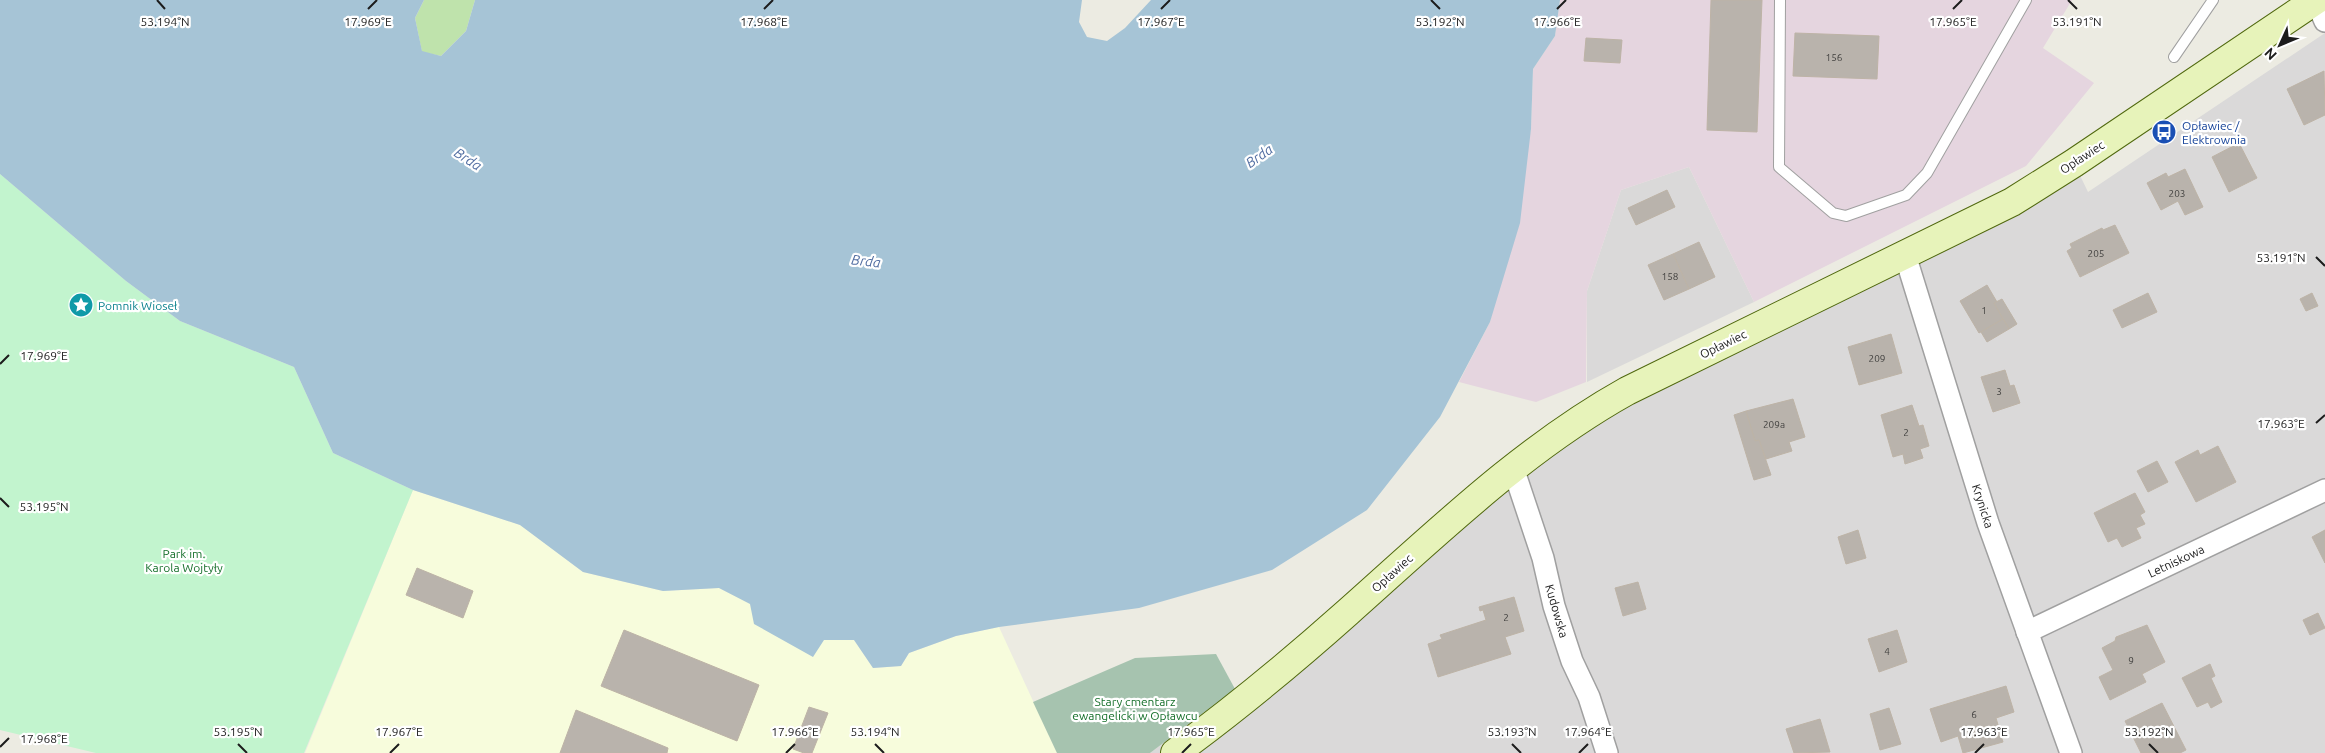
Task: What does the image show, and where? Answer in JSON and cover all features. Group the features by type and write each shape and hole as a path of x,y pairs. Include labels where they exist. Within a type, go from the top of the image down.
{"street":[{"path":"2316,0 2325,21"},
{"name":"Opławiec","path":"1175,753 1212,726 1346,614 1513,468 1578,420 1627,391 2012,202 2051,178 2316,0"},
{"name":"Krynicka","path":"1905,255 1988,523 2071,753"},
{"name":"Kudowska","path":"1513,468 1543,558 1554,606 1572,661 1589,697 1607,753"},
{"name":"Letniskowa","path":"2027,632 2325,490"}],"lane":[{"path":"1780,0 1779,167 1832,213 1846,216 1906,195 1927,173 2026,0"},
{"path":"2174,57 2213,0"}],"shaded area":[{"path":"1560,0 2072,0 2043,48 2094,83 2026,166 1754,302 1689,167 1621,190 1587,291 1586,382 1536,402 1459,382 1490,322 1531,129 1533,69 1555,36"},
{"path":"2325,33 2325,753 1150,753 1235,689 1346,614 1513,468 2074,163 2088,192"},
{"path":"1689,167 1754,302 1587,382 1587,291 1621,190"},
{"path":"413,490 520,525 583,572 663,591 719,588 824,640 854,640 873,668 901,666 909,653 956,636 999,627 1057,753 305,753"}],"green space":[{"path":"424,0 475,0 466,31 441,56 422,52 415,18"},
{"name":"Park im. Karola Wojtyły","path":"0,174 126,281 180,321 294,367 333,453 413,490 304,753 96,753 0,730"},
{"name":"Stary cmentarz ewangelicki w Opławcu","path":"1216,654 1235,689 1150,753 1057,753 1033,702 1135,658"}],"water":[{"name":"Brda","path":"0,0 424,0 415,18 422,51 441,56 466,31 475,0 1082,0 1079,22 1087,37 1107,41 1125,28 1151,0 1560,0 1555,36 1533,69 1531,129 1520,223 1490,322 1440,417 1367,510 1272,570 1139,608 999,627 956,636 909,653 901,666 873,668 854,640 824,640 813,657 754,624 750,604 719,588 663,591 583,572 520,525 413,490 333,453 294,367 180,321 126,281 0,174"}],"building":[{"path":"1711,0 1762,0 1757,132 1707,130"},
{"path":"1795,33 1879,36 1877,79 1793,76"},
{"path":"1586,38 1622,40 1620,63 1584,61"},
{"path":"2324,71 2325,115 2304,125 2287,89"},
{"path":"2239,143 2257,178 2229,192 2212,157"},
{"path":"2185,169 2203,207 2185,215 2178,201 2161,210 2147,183 2166,173 2168,177"},
{"path":"1667,190 1675,207 1636,225 1628,208"},
{"path":"2115,225 2129,253 2080,277 2067,251 2072,248 2070,244 2102,228 2103,230"},
{"path":"1699,242 1715,277 1689,289 1673,254"},
{"path":"1673,254 1689,289 1664,300 1648,265"},
{"path":"1987,285 1997,302 1994,303 2003,319 1979,333 1960,301"},
{"path":"2148,293 2157,312 2122,328 2113,310"},
{"path":"2312,293 2318,306 2306,311 2300,299"},
{"path":"2002,299 2017,324 2009,329 1994,303"},
{"path":"2003,319 2009,329 1987,342 1981,332"},
{"path":"1891,334 1902,373 1859,385 1848,347"},
{"path":"2005,370 2010,386 2014,385 2020,403 1993,412 1981,377"},
{"path":"1793,399 1805,437 1789,442 1792,451 1766,459 1759,440 1755,441 1746,411"},
{"path":"1912,405 1919,426 1923,425 1929,446 1920,449 1923,458 1905,464 1903,454 1893,457 1881,415"},
{"path":"1746,411 1755,441 1759,440 1771,475 1754,480 1734,415"},
{"path":"2218,446 2236,482 2196,502 2175,462 2198,450 2200,455"},
{"path":"2157,461 2168,482 2148,492 2137,471"},
{"path":"2135,493 2145,512 2140,515 2145,524 2136,528 2141,538 2122,547 2117,538 2108,542 2094,513"},
{"path":"1858,530 1866,558 1846,564 1838,537"},
{"path":"2325,530 2325,563 2312,537"},
{"path":"417,568 473,591 463,618 406,595"},
{"path":"1638,582 1646,609 1623,616 1615,588"},
{"path":"1514,597 1524,631 1505,637 1511,654 1438,677 1428,644 1442,639 1440,635 1486,620 1483,610 1480,611 1479,607"},
{"path":"2318,613 2325,628 2310,635 2303,620"},
{"path":"2147,625 2165,662 2142,674 2146,682 2110,700 2099,677 2113,670 2102,648 2115,641 2116,637"},
{"path":"624,630 759,685 737,741 601,686"},
{"path":"1897,630 1907,662 1879,672 1868,639"},
{"path":"2210,664 2215,676 2211,678 2222,702 2211,708 2208,702 2197,707 2182,678"},
{"path":"2006,686 2014,712 1996,718 2003,742 1963,753 1958,736 1941,742 1930,709"},
{"path":"2162,703 2186,750 2180,753 2141,753 2125,721"},
{"path":"809,707 828,713 812,753 804,753 793,749"},
{"path":"1889,708 1901,744 1880,750 1870,714"},
{"path":"576,710 668,748 667,753 560,753"},
{"path":"1820,719 1830,752 1794,753 1786,729"}],"place":[{"name":"Opławiec / Elektrownia","path":"2164,132"},
{"name":"Pomnik Wioseł","path":"81,305"}]}
